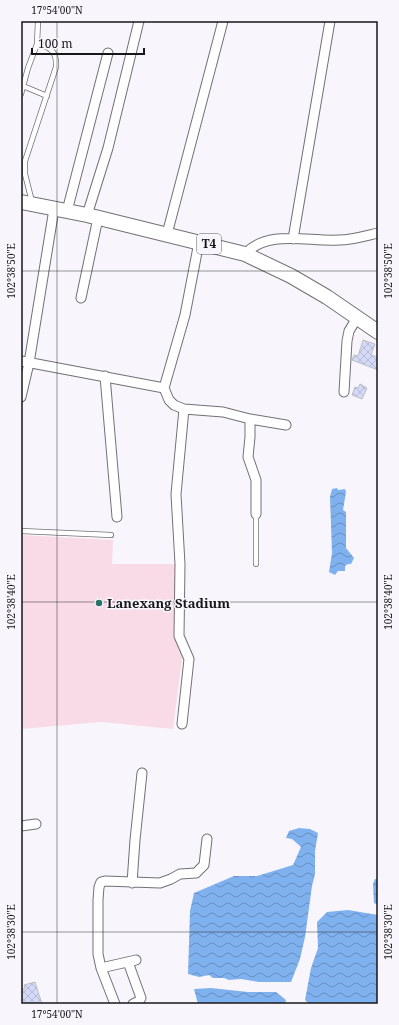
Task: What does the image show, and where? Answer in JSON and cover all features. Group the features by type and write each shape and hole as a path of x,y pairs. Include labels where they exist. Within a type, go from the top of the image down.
{"main road":[{"name":"T4","path":"27,204 93,216 245,254 291,276 378,332"}],"street":[{"path":"81,298 93,216 139,21"},
{"path":"167,234 223,21"},
{"path":"293,239 330,21"},
{"path":"21,397 25,362 61,210 108,53"},
{"path":"245,254 251,247 272,238 339,240 353,239 378,233"},
{"path":"199,242 185,315 164,388 169,400 174,405 184,409 223,412 250,419 286,425"},
{"path":"344,392 347,341 349,331 357,318"},
{"path":"25,362 164,388"},
{"path":"105,376 117,517"},
{"path":"182,724 189,659 179,636 180,564 176,494 184,409"},
{"path":"250,419 248,457 256,480 256,514"},
{"path":"132,883 142,773"},
{"path":"21,826 36,824"},
{"path":"115,1004 101,968 98,954 99,887 101,882 160,883 180,874 196,872 204,865 207,839"},
{"path":"101,968 132,961 141,998 133,1004"}],"lane":[{"path":"21,94 28,68 37,44 38,21"},
{"path":"27,204 23,174 25,161 56,67 57,57 52,51 43,45 37,44"},
{"path":"23,86 47,96"},
{"path":"256,514 256,564"},
{"path":"21,531 111,535"}],"shaded area":[{"name":"Lanexang Stadium","path":"21,535 113,540 112,564 177,564 176,643 183,650 173,729 101,722 21,729"}],"water":[{"path":"337,488 338,490 345,489 346,492 343,510 346,512 346,548 354,558 351,564 345,566 345,571 338,571 335,575 329,572 332,553 330,497 332,489"},
{"path":"299,828 310,829 318,833 315,851 315,874 305,937 300,959 291,982 259,982 241,979 229,980 224,978 213,978 209,975 199,977 188,974 190,911 194,893 234,876 257,876 293,865 301,847 292,839 286,838 289,831"},
{"path":"375,879 378,879 378,905 374,903 373,884"},
{"path":"348,910 378,915 378,1004 309,1004 305,1000 311,968 318,948 317,922 327,912"},
{"path":"211,988 248,992 276,992 286,1000 285,1004 198,1004 194,989"}],"building":[{"path":"363,340 375,344 371,355 378,357 378,370 352,360 354,355 358,356"},
{"path":"360,384 367,388 362,399 352,395 355,387 358,388"},
{"path":"35,982 42,1004 21,1004 21,989 25,988 24,985"}],"place":[{"name":"Lanexang Stadium","path":"99,603"}]}
